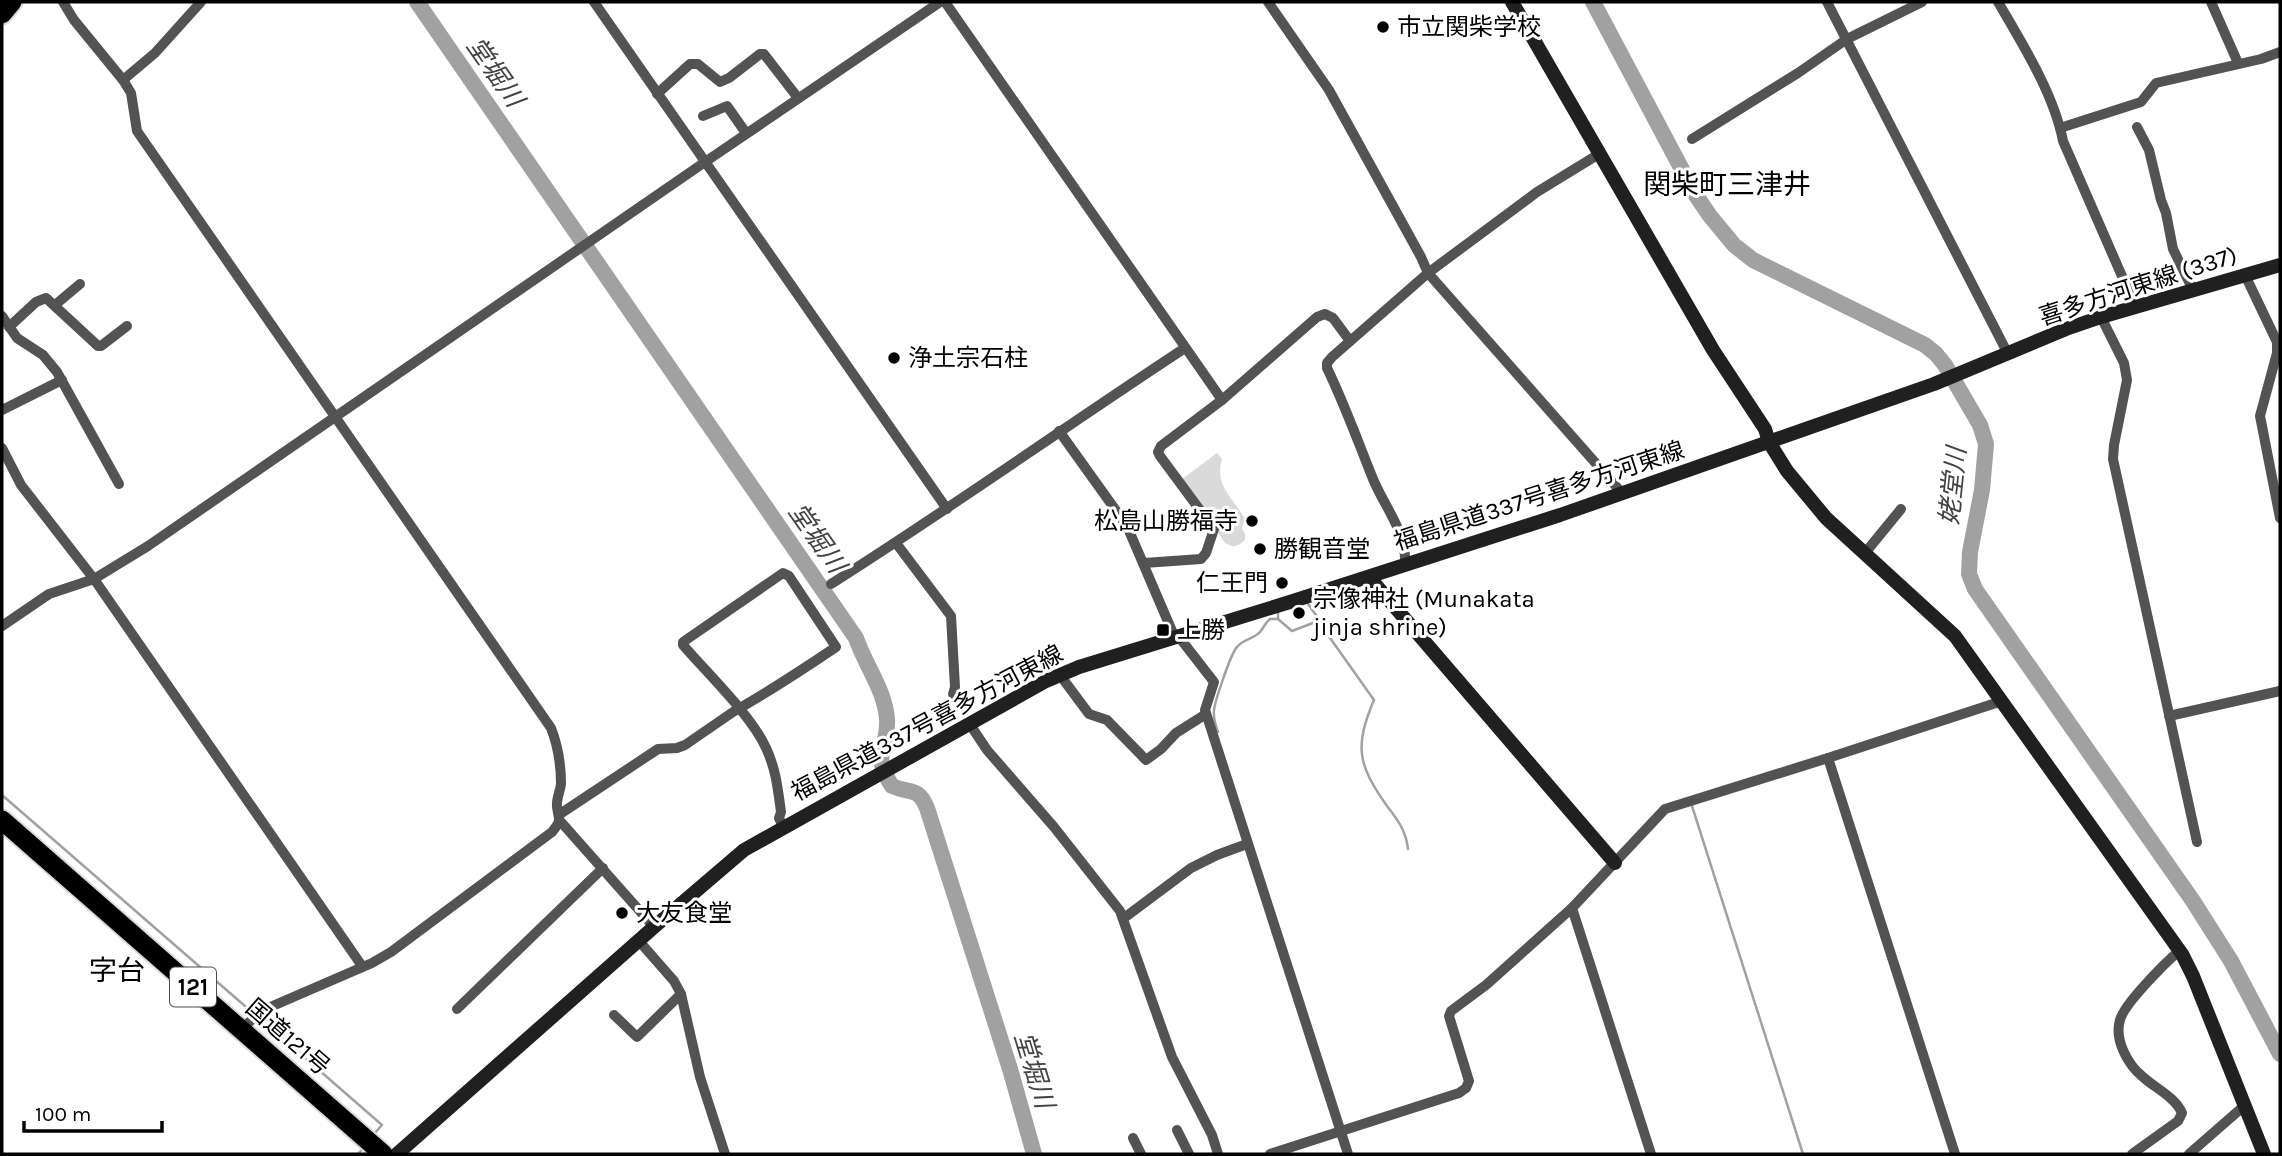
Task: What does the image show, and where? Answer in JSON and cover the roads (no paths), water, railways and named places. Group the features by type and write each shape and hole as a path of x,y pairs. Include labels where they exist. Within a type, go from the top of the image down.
{"highway":[{"path":"2,13 12,2"},
{"name":"国道121号","path":"2,820 383,1154"}],"main road":[{"path":"1512,2 1713,350 1765,429 1769,442 1812,503 1945,625 1975,663 2179,951 2193,976 2264,1154"},
{"name":"喜多方河東線 (337)","path":"1934,384 2101,317 2280,265"},
{"name":"福島県道337号喜多方河東線","path":"397,1154 744,850 1060,675 1622,493 1934,384"},
{"path":"1368,577 1615,863"}],"street":[{"path":"63,2 131,93 137,131 551,728 560,760 557,805 559,819 654,927"},
{"path":"123,80 155,53 201,2"},
{"path":"594,2 947,509"},
{"path":"2,626 49,594 94,579 148,547 746,133 943,2 1222,400"},
{"path":"1268,2 1329,90 1428,273 1622,493"},
{"path":"1827,2 2008,354"},
{"path":"1692,139 1847,39 1922,2"},
{"path":"1998,2 2031,59 2071,161 2135,306"},
{"path":"2210,2 2238,64"},
{"path":"2060,128 2141,102 2156,83 2280,52"},
{"path":"657,93 690,64 698,64 720,82 760,54 764,54 798,98"},
{"path":"703,116 727,106 746,133"},
{"path":"2137,127 2149,150 2173,249 2193,290"},
{"path":"1405,565 1403,540 1389,506 1374,483 1327,363 1428,273 1537,192 1599,154"},
{"path":"2245,275 2277,342 2277,352 2260,416 2280,518"},
{"path":"55,305 80,284"},
{"path":"9,327 42,299 50,300 74,326 98,346 127,326"},
{"path":"1144,563 1201,559 1206,553 1214,529 1158,452 1161,446 1222,400 1320,316 1325,314 1333,318 1350,341"},
{"path":"2,316 16,338 43,355 62,380 119,484"},
{"path":"2101,317 2126,369 2127,380 2113,445 2113,458 2197,842"},
{"path":"831,584 1185,348"},
{"path":"2,410 62,380"},
{"path":"1059,431 1127,526 1177,638 1214,681 1206,714 1348,1154"},
{"path":"2,447 21,485 94,579 362,966"},
{"path":"1865,554 1901,509"},
{"path":"896,543 951,616 955,687 953,694"},
{"path":"242,1029 261,1011 391,952 552,832 559,819 658,749 685,745 738,709 783,684 836,648 786,573 780,573 683,642 683,645 738,709 761,738 775,772 781,812 779,818 783,827"},
{"path":"1060,675 1089,714 1107,720 1146,760 1176,733 1206,714"},
{"path":"2169,716 2280,691"},
{"path":"1270,1154 1459,1093 1466,1088 1469,1081 1449,1017 1451,1011 1486,985 1572,908 1665,809 2002,701"},
{"path":"969,723 987,750 1054,827 1124,918 1169,1050 1219,1154"},
{"path":"1828,758 1955,1154"},
{"path":"1124,918 1191,868 1247,844"},
{"path":"457,1009 603,868"},
{"path":"1572,908 1651,1154"},
{"path":"639,941 674,981 681,994 700,1077 724,1154"},
{"path":"2132,1154 2178,1121 2182,1113 2174,1102 2142,1077 2126,1060 2120,1020 2127,1008 2179,951"},
{"path":"614,1016 637,1037 681,994"},
{"path":"2189,1154 2244,1106"},
{"path":"1177,1130 1189,1154"},
{"path":"1133,1139 1141,1154"}],"waterway":[{"name":"堂堀川","path":"417,2 856,638 879,688 885,708 887,729 882,766 892,786 917,793 927,808 1010,1069 1034,1154"},
{"name":"姥堂川","path":"1593,2 1695,194 1734,245 1753,260 1925,345 1945,365 1980,425 1986,444 1982,490 1970,552 1969,574 1975,589 2193,901 2231,961 2280,1054"},
{"path":"1218,732 1214,718 1215,705 1234,651 1242,642 1258,634 1270,619 1278,619 1292,631 1318,621 1306,601"},
{"path":"1278,612 1278,619"},
{"path":"1318,621 1374,700 1364,731 1362,755 1377,792 1401,826 1408,849"},
{"path":"2,795 253,1013"},
{"path":"1692,806 1803,1154"},
{"path":"258,1017 382,1125 372,1136"},
{"path":"358,1154 364,1147"}],"place":[{"name":"市立関柴学校","path":"1383,27"},
{"name":"浄土宗石柱","path":"894,358"},
{"name":"松島山勝福寺","path":"1252,521"},
{"name":"勝観音堂","path":"1260,549"},
{"name":"仁王門","path":"1282,583"},
{"name":"宗像神社 (Munakata jinja shrine)","path":"1299,613"},
{"name":"上勝","path":"1163,630"},
{"name":"大友食堂","path":"622,913"}],"district":[{"name":"関柴町三津井","path":"1727,184"},
{"name":"字台","path":"117,970"}]}
